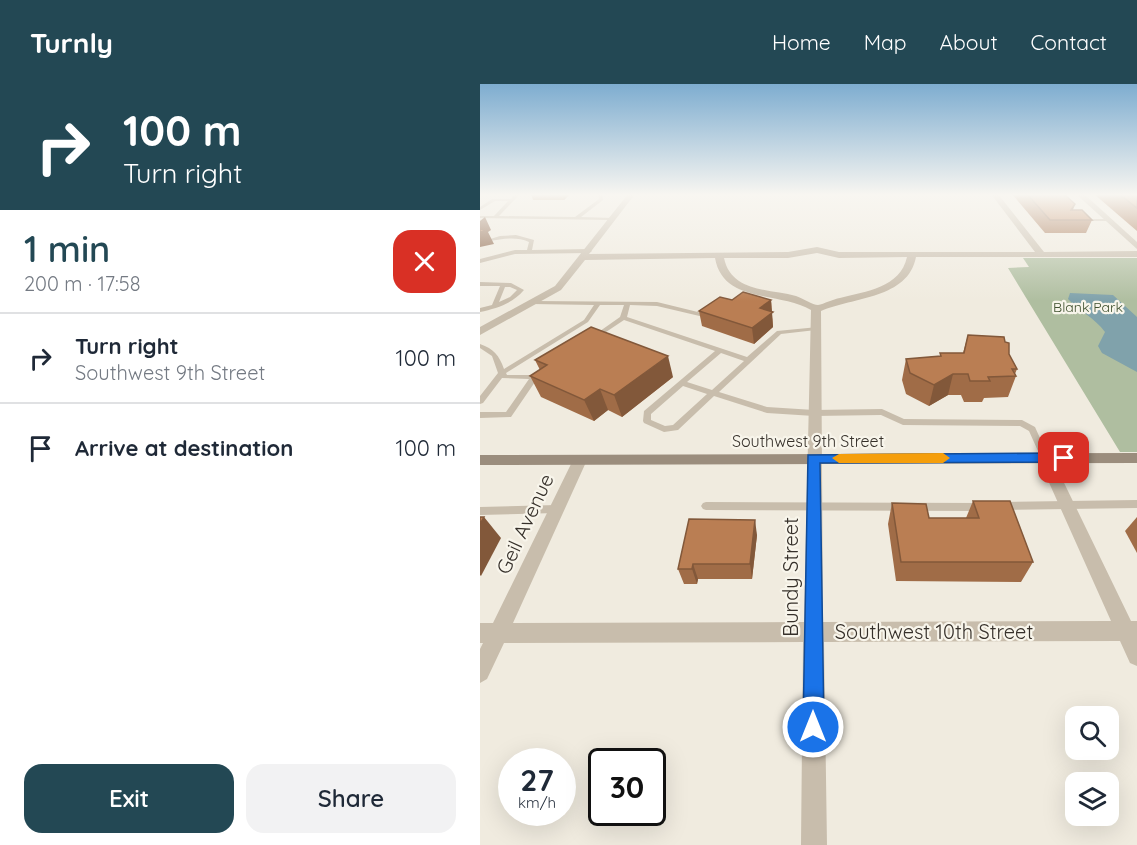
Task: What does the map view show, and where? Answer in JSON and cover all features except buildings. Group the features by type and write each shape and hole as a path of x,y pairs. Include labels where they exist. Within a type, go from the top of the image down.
{"main road":[{"name":"Southwest 9th Street","path":"480,460 1137,458"}],"street":[{"path":"480,333 558,288 605,230"},
{"path":"1022,230 1042,255"},
{"path":"1119,230 1137,246"},
{"path":"586,254 788,255 817,250 839,255 1137,254"},
{"path":"719,255 722,270 736,283 760,293 806,302 816,319 831,302 869,294 887,287 905,274 912,255"},
{"name":"Bundy Street","path":"814,845 813,459 816,319"},
{"path":"1045,458 1066,506 1131,631 1137,656"},
{"name":"Geil Avenue","path":"480,672 489,633 557,509 580,460"},
{"name":"Southwest 10th Street","path":"489,633 1131,631"}],"lane":[{"path":"489,240 524,238 532,242 529,251"},
{"path":"480,261 529,251 586,254"},
{"path":"480,284 517,287 521,290 516,296 480,310"},
{"path":"495,306 503,285"},
{"path":"534,303 657,304 708,316"},
{"path":"480,401 502,373 586,321 598,303"},
{"path":"584,344 623,318 628,303"},
{"path":"623,318 748,360"},
{"path":"720,350 655,405 647,413 646,421 664,429 675,428 779,332 816,319"},
{"path":"480,346 492,350 498,357 505,377 534,377"},
{"path":"480,415 508,415 534,377 544,370"},
{"path":"682,383 767,410 814,413 882,412 903,422 1014,421 1032,429 1045,458"},
{"path":"706,506 813,508 1137,504"},
{"path":"480,511 557,509"}],"green space":[{"name":"Blank Park","path":"1023,258 1137,258 1137,452 1120,452 1008,268 1029,267"}],"water":[{"path":"1070,293 1113,295 1137,317 1137,372 1102,353 1098,346 1105,332 1068,299"}],"slow traffic":[{"path":"839,458 943,458"}],"route":[{"path":"813,727 813,459 1064,458"}]}
